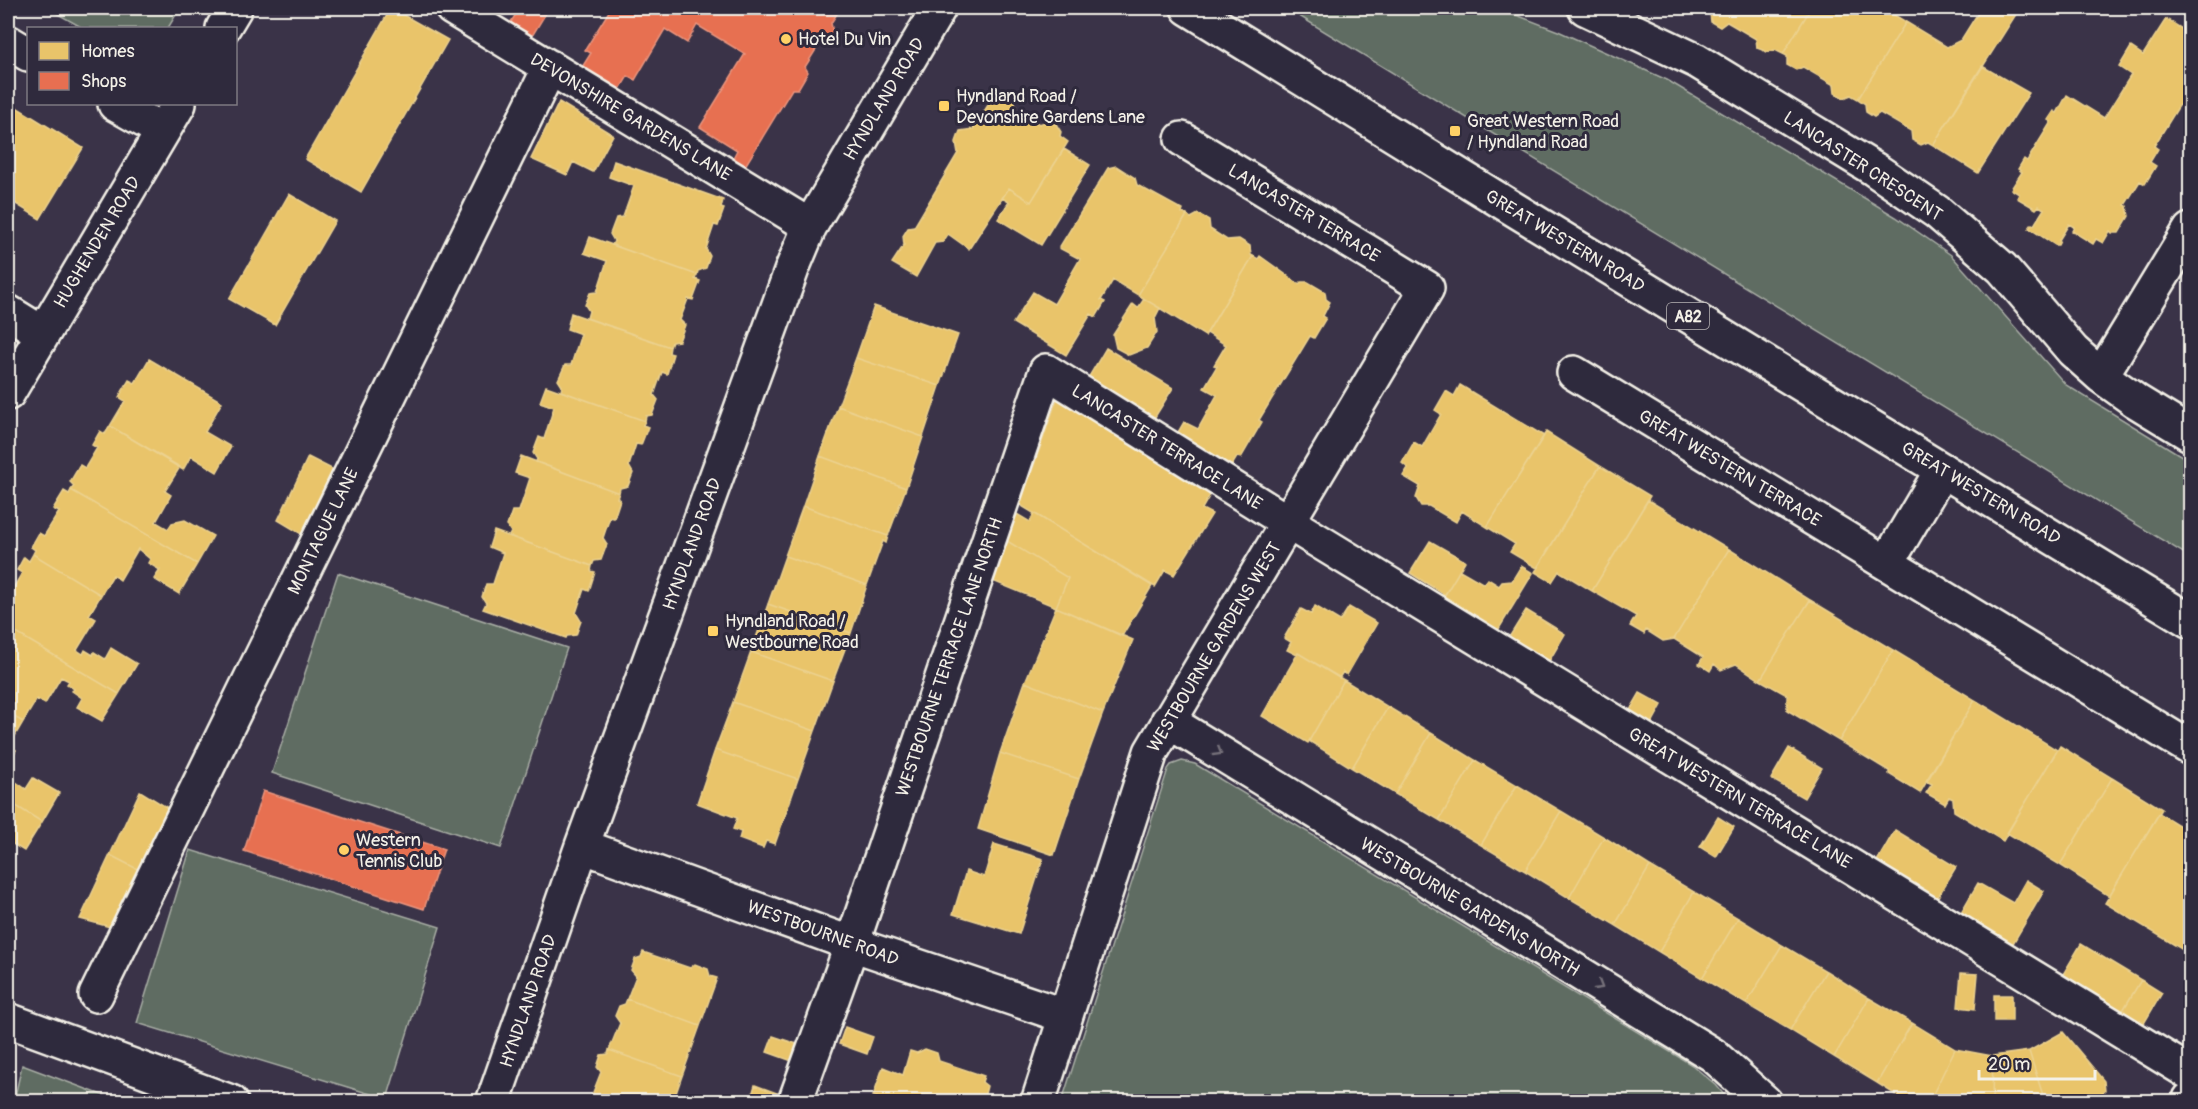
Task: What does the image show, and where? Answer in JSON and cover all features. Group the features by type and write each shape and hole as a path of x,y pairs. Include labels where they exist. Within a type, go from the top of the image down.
{"street":[{"path":"224,27 235,8"},
{"name":"DEVONSHIRE GARDENS LANE","path":"452,8 810,225"},
{"name":"HYNDLAND ROAD","path":"492,1101 582,846 792,269 810,225 939,8"},
{"name":"GREAT WESTERN ROAD","path":"1188,8 2190,621"},
{"name":"LANCASTER CRESCENT","path":"1585,8 1697,61 1874,169 1937,212 2002,268 2073,351 2101,376 2136,401 2190,434"},
{"path":"8,42 27,53"},
{"name":"MONTAGUE LANE","path":"96,995 550,67"},
{"path":"117,105 163,131"},
{"name":"HUGHENDEN ROAD","path":"11,387 178,105"},
{"name":"LANCASTER TERRACE","path":"1182,139 1427,288"},
{"path":"2101,376 2190,230"},
{"name":"WESTBOURNE GARDENS WEST","path":"1038,1101 1151,752 1427,288"},
{"path":"8,312 42,333"},
{"name":"LANCASTER TERRACE LANE","path":"1046,371 1288,523"},
{"name":"WESTBOURNE TERRACE LANE NORTH","path":"795,1101 852,944 1046,371"},
{"name":"GREAT WESTERN TERRACE","path":"1574,373 2190,748"},
{"path":"1887,563 1942,470"},
{"name":"GREAT WESTERN TERRACE LANE","path":"1288,523 2190,1073"},
{"name":"WESTBOURNE GARDENS NORTH","path":"1168,722 1713,1055 1765,1101"},
{"name":"WESTBOURNE ROAD","path":"582,846 852,944 1065,1016"},
{"path":"8,1020 231,1101"}],"green space":[{"path":"47,8 180,8 169,27 81,27"},
{"path":"1286,8 1498,8 1558,31 1667,80 1896,217 1951,255 2066,385 2190,461 2190,557"},
{"path":"338,573 567,648 501,848 272,773"},
{"path":"1182,761 1195,764 1692,1065 1716,1085 1729,1101 1062,1101 1168,769 1171,765"},
{"path":"190,850 440,927 387,1099 137,1023"},
{"path":"22,1065 118,1101 14,1101"}],"building: Homes":[{"path":"391,8 448,40 361,192 305,159"},
{"path":"1685,8 1701,8 1693,12"},
{"path":"1708,8 1811,8 1783,54 1775,50 1767,52 1757,48 1756,39 1727,22 1720,27 1711,22 1710,13 1706,11"},
{"path":"1811,8 1883,8 1906,22 1858,99 1851,95 1844,98 1835,93 1834,85 1803,67 1796,70 1787,65 1787,56 1783,54"},
{"path":"1981,8 2020,8 1933,145 1928,142 1921,145 1912,140 1911,131 1880,113 1874,117 1866,112 1865,104 1858,99 1906,22 1947,47 1961,40"},
{"path":"2166,19 2190,34 2190,88 2154,146 2158,149 2150,162 2156,166 2145,184 2140,181 2125,205 2129,216 2119,233 2110,231 2103,243 2096,239 2093,244 2072,231 2074,227 2069,224 2058,245 2055,245 2029,228 2032,224 2034,225 2044,209 2039,206 2036,209 2017,198 2019,194 2011,189 2022,172 2018,169 2024,159 2027,161 2051,122 2048,120 2054,111 2057,113 2067,95 2104,118 2131,75 2119,67 2131,47 2143,55"},
{"path":"1982,66 2029,93 1978,173 1933,145"},
{"path":"1005,94 1011,95 1015,100 1016,110 1039,124 1045,122 1056,124 1061,132 1060,136 1068,142 1031,202 1009,188 969,249 948,234 943,242 935,243 916,277 892,263 904,245 903,236 908,228 914,227 958,153 956,142 960,131 973,129 993,97 998,98"},
{"path":"8,102 83,148 40,219 8,199"},
{"path":"559,102 613,135 593,172 573,162 567,175 531,159"},
{"path":"1064,149 1090,165 1041,245 998,219 1009,202 1002,198 1009,188 1031,202"},
{"path":"614,161 723,200 721,208 724,209 718,226 714,225 706,249 710,256 706,268 698,271 697,275 612,245 614,241 610,234 616,218 623,217 634,186 609,177"},
{"path":"1116,166 1135,178 1137,185 1183,210 1182,213 1187,215 1138,295 1113,280 1101,300 1105,302 1096,317 1091,314 1066,355 1013,323 1033,292 1054,304 1080,259 1059,248 1108,168"},
{"path":"289,194 335,221 275,325 229,299"},
{"path":"1198,214 1209,220 1210,229 1227,240 1239,239 1250,246 1253,256 1205,336 1138,295 1187,215 1191,218"},
{"path":"590,237 697,275 695,279 700,281 693,300 688,299 680,320 685,325 679,341 672,342 670,347 587,318 589,311 585,305 590,293 597,292 607,261 584,253"},
{"path":"1253,256 1258,259 1260,256 1299,284 1308,282 1325,292 1326,299 1330,302 1323,316 1326,318 1314,338 1310,336 1259,420 1262,422 1241,458 1237,457 1228,472 1174,439 1184,422 1198,429 1217,395 1204,388 1226,345 1207,333"},
{"path":"1144,299 1160,308 1155,318 1157,332 1147,348 1129,355 1116,348 1113,335 1133,304 1138,308"},
{"path":"874,306 958,335 940,386 856,358"},
{"path":"571,313 670,347 669,353 673,354 667,374 662,372 654,395 658,400 652,415 646,416 645,421 561,391 562,386 558,380 565,365 571,365 581,334 567,329"},
{"path":"1106,348 1173,388 1150,425 1084,385"},
{"path":"856,358 940,386 923,437 838,406"},
{"path":"149,359 222,402 205,432 231,447 217,472 191,456 183,470 110,426 125,401 119,397 129,380 135,383"},
{"path":"2190,375 2190,386 2185,383"},
{"path":"1460,385 1544,436 1487,527 1462,511 1456,522 1429,506 1421,506 1416,498 1420,486 1403,476 1408,468 1402,463 1414,442 1422,447 1441,414 1435,410 1446,391 1454,396"},
{"path":"546,386 645,421 643,425 648,427 641,445 636,444 629,466 633,473 628,486 620,488 619,493 536,462 537,459 533,453 539,437 544,439 554,407 540,402"},
{"path":"1057,399 1211,493 1202,509 1212,514 1174,575 1165,570 1155,587 1020,505"},
{"path":"838,406 923,437 906,488 820,456"},
{"path":"110,426 180,467 165,491 171,495 156,522 168,529 172,523 185,520 213,536 197,564 71,490 74,486 70,482 80,465 85,468 97,448 92,445 100,431 105,434"},
{"path":"1546,432 1600,466 1537,568 1510,552 1515,544 1487,527"},
{"path":"521,456 619,493 617,498 620,500 614,518 610,517 603,538 607,544 601,560 594,561 592,566 509,536 511,532 507,526 512,511 519,511 530,478 515,473"},
{"path":"820,456 906,488 888,536 803,506"},
{"path":"308,457 338,472 308,538 278,520"},
{"path":"1600,466 1650,496 1592,591 1559,571 1552,582 1535,572"},
{"path":"71,490 197,564 179,594 154,579 160,570 148,563 150,559 138,549 120,580 113,575 101,595 33,554 35,550 31,547 39,533 44,536 59,512 53,509 64,491 69,494"},
{"path":"1648,500 1729,549 1674,639 1663,641 1646,630 1644,634 1630,626 1636,616 1592,591"},
{"path":"803,506 888,536 886,543 883,541 867,585 785,556"},
{"path":"1034,513 1152,586 1122,636 1056,607 1068,578 1007,541 1017,514 1030,522"},
{"path":"494,531 592,566 591,571 595,572 589,591 584,589 576,613 581,621 576,635 566,638 483,609 486,603 482,597 486,584 493,584 503,553 489,547"},
{"path":"1007,541 1068,578 1056,607 993,581"},
{"path":"1430,541 1465,561 1445,595 1410,573"},
{"path":"1729,549 1810,600 1760,680 1736,664 1721,670 1714,664 1710,671 1699,664 1703,657 1674,639"},
{"path":"33,554 101,595 89,615 96,619 77,650 83,654 85,650 93,655 94,652 105,659 111,648 137,664 119,694 8,628 8,597 22,573 17,570 24,557 29,561"},
{"path":"785,556 867,585 851,633 768,604"},
{"path":"1521,566 1533,573 1497,632 1442,599 1460,570 1484,584 1488,579 1499,586 1502,582 1512,581"},
{"path":"1810,600 1893,650 1839,741 1787,710 1787,695 1760,680"},
{"path":"768,604 851,633 833,681 751,652"},
{"path":"1315,606 1340,621 1349,607 1377,623 1347,675 1343,672 1339,678 1298,653 1297,655 1287,650 1291,642 1284,638 1301,609 1311,614"},
{"path":"1056,607 1133,640 1103,713 1025,682"},
{"path":"1526,610 1565,634 1548,663 1508,639"},
{"path":"8,628 119,694 102,721 77,707 82,698 72,691 74,689 67,684 69,681 61,677 45,704 37,699 23,722 8,713"},
{"path":"1893,650 1975,700 1920,793 1839,741"},
{"path":"751,652 833,681 815,731 733,702"},
{"path":"1298,653 1344,680 1308,743 1262,716"},
{"path":"1344,680 1388,707 1352,768 1309,741"},
{"path":"1025,682 1103,713 1079,779 1000,753"},
{"path":"1640,693 1662,705 1651,725 1629,712"},
{"path":"1975,700 2057,750 2003,841 1954,811 1953,799 1949,797 1945,804 1926,793 1932,784 1926,781"},
{"path":"733,702 815,731 798,779 715,750"},
{"path":"1388,707 1431,733 1395,794 1352,768"},
{"path":"8,713 23,722 9,746 16,750 8,764"},
{"path":"1431,733 1475,760 1439,820 1395,794"},
{"path":"2060,746 2112,778 2060,865 2007,833"},
{"path":"1789,748 1822,768 1804,798 1771,779"},
{"path":"715,750 798,779 775,844 766,841 763,848 739,839 741,832 733,829 737,818 697,803"},
{"path":"1000,753 1079,779 1054,855 978,829"},
{"path":"1475,760 1517,785 1481,845 1439,820"},
{"path":"33,778 59,793 42,822 8,801 8,783 13,787 16,782 26,789"},
{"path":"2112,778 2162,809 2109,896 2060,865"},
{"path":"1517,785 1561,811 1525,871 1481,845"},
{"path":"140,791 176,813 147,874 110,855"},
{"path":"8,801 42,822 24,851 8,841"},
{"path":"1561,811 1604,837 1569,898 1525,871"},
{"path":"2159,813 2190,832 2190,950 2188,953 2105,903"},
{"path":"1718,817 1734,827 1716,857 1700,847"},
{"path":"1895,830 1956,867 1933,905 1873,868"},
{"path":"1604,837 1650,866 1615,925 1569,898"},
{"path":"994,844 1043,859 1019,934 953,914 966,871 984,877"},
{"path":"110,855 147,874 122,930 80,919"},
{"path":"1650,866 1694,892 1659,952 1615,925"},
{"path":"2026,880 2044,891 2012,945 1960,914 1978,883 2013,903"},
{"path":"1694,892 1738,918 1702,978 1659,952"},
{"path":"1738,918 1782,945 1746,1004 1702,978"},
{"path":"2081,944 2141,980 2122,1012 2062,976"},
{"path":"1782,945 1826,971 1790,1030 1746,1004"},
{"path":"643,952 690,968 695,964 708,969 710,976 717,978 700,1026 627,999 636,976 631,970 635,959 641,957"},
{"path":"1826,971 1869,998 1834,1057 1790,1030"},
{"path":"1961,973 1978,974 1975,1009 1958,1007"},
{"path":"2141,980 2162,993 2143,1025 2122,1012"},
{"path":"1994,995 2012,995 2012,1021 1994,1021"},
{"path":"1869,998 1912,1023 1877,1083 1834,1057"},
{"path":"627,999 700,1026 682,1076 609,1050 620,1023 615,1016 619,1006 625,1004"},
{"path":"1912,1023 1955,1049 1929,1102 1907,1102 1877,1083"},
{"path":"845,1027 873,1037 867,1054 839,1044"},
{"path":"2063,1032 2104,1081 2105,1091 2090,1102 2045,1102 2029,1051"},
{"path":"773,1036 800,1045 795,1062 767,1052"},
{"path":"925,1049 937,1053 939,1061 984,1076 982,1082 987,1086 984,1098 975,1102 889,1102 873,1096 883,1067 903,1075 910,1051 917,1053"},
{"path":"1955,1049 1993,1056 1992,1102 1929,1102"},
{"path":"609,1050 682,1076 673,1102 590,1100 601,1072 597,1067 601,1055 608,1054"},
{"path":"2029,1051 2045,1102 1992,1102 1993,1056"},
{"path":"755,1085 782,1095 780,1102 750,1102"}],"building: Shops":[{"path":"514,8 549,8 529,41 507,28 518,11"},
{"path":"611,8 840,9 831,23 833,33 830,38 820,43 805,67 808,72 798,89 792,89 742,171 730,164 737,150 700,127 745,54 697,25 687,43 665,29 635,80 628,76 617,94 579,72 591,53 585,50"},
{"name":"Western Tennis Club","path":"263,791 444,849 424,909 244,851"}],"place":[{"name":"Hotel Du Vin","path":"786,39"},
{"name":"Hyndland Road / Devonshire Gardens Lane","path":"944,106"},
{"name":"Great Western Road / Hyndland Road","path":"1455,131"},
{"name":"Hyndland Road / Westbourne Road","path":"713,631"},
{"name":"Western Tennis Club","path":"344,850"}]}
